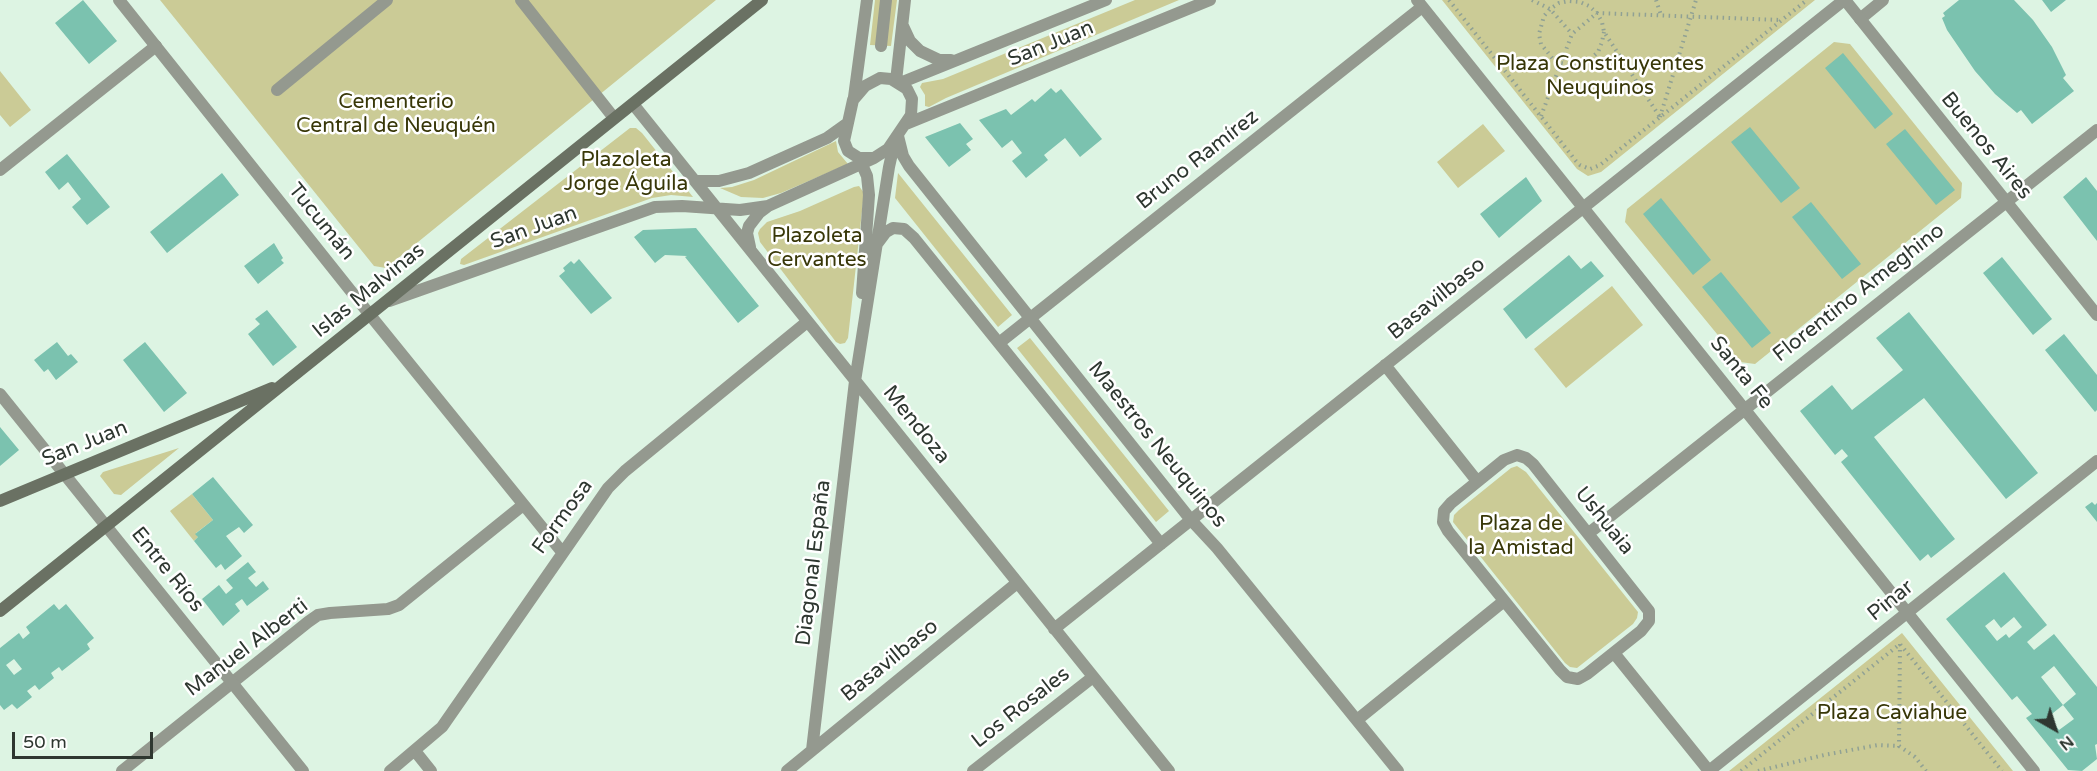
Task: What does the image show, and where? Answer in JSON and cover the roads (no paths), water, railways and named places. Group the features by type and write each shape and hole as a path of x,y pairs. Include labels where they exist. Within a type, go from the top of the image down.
{"main road":[{"name":"Islas Malvinas","path":"0,611 762,0"},
{"name":"San Juan","path":"0,501 285,383"}],"street":[{"name":"Tucumán","path":"119,0 562,552"},
{"path":"277,90 387,0"},
{"path":"520,0 614,118"},
{"name":"Diagonal España","path":"865,160 848,151 845,146 845,136 853,100 867,0"},
{"path":"881,46 886,0"},
{"path":"853,100 858,92 873,80 885,78 898,82 905,0"},
{"name":"San Juan","path":"898,82 1106,0"},
{"name":"San Juan","path":"906,124 1210,0"},
{"name":"Buenos Aires","path":"1844,0 2097,315"},
{"name":"Basavilbaso","path":"1054,629 1844,0"},
{"path":"1860,19 1883,0"},
{"name":"Santa Fe","path":"1420,4 2034,771"},
{"name":"Bruno Ramírez","path":"999,343 1420,4"},
{"path":"903,21 906,34 920,51 939,60 958,60"},
{"path":"0,170 156,46"},
{"name":"Diagonal España","path":"865,160 888,149 911,115 912,99 907,89 898,82"},
{"name":"Mendoza","path":"633,104 1093,677 1162,769"},
{"path":"695,181 719,181 743,175 827,138 849,122"},
{"name":"Florentino Ameghino","path":"1588,533 2097,130"},
{"name":"Diagonal España","path":"855,381 896,138"},
{"name":"Maestros Neuquinos","path":"896,138 909,166 1191,520 1398,771"},
{"name":"Diagonal España","path":"812,750 855,381 869,195 865,160"},
{"name":"San Juan","path":"751,251 748,242 749,226 759,213 768,206 865,160"},
{"name":"San Juan","path":"387,301 641,211 670,206 740,210 768,206"},
{"path":"877,245 886,232 893,228 900,228 908,232 1161,544"},
{"name":"Formosa","path":"390,771 442,727 599,498 617,478 807,322"},
{"path":"1385,365 1477,481"},
{"name":"Entre Ríos","path":"0,394 303,771"},
{"name":"Ushuaia","path":"1517,455 1533,464 1588,533 1649,611 1649,621 1646,626 1583,677 1573,679 1567,677 1504,601 1448,531 1442,517 1447,507 1477,481 1508,457 1517,455"},
{"name":"Pinar","path":"1709,771 2097,461"},
{"name":"Manuel Alberti","path":"130,768 232,682 318,615 388,609 399,605 523,505"},
{"name":"Basavilbaso","path":"787,771 1017,583"},
{"path":"1357,720 1504,601"},
{"path":"1614,653 1709,771"},
{"name":"Los Rosales","path":"973,771 1093,677"},
{"path":"415,751 431,771"}],"park label":[{"name":"Plaza Constituyentes Neuquinos","path":"1600,76"},
{"name":"Cementerio Central de Neuquén","path":"396,114"},
{"name":"Plazoleta Jorge Águila","path":"626,172"},
{"name":"Plazoleta Cervantes","path":"817,248"},
{"name":"Plaza de la Amistad","path":"1521,536"},
{"name":"Plaza Caviahue","path":"1892,713"}]}
